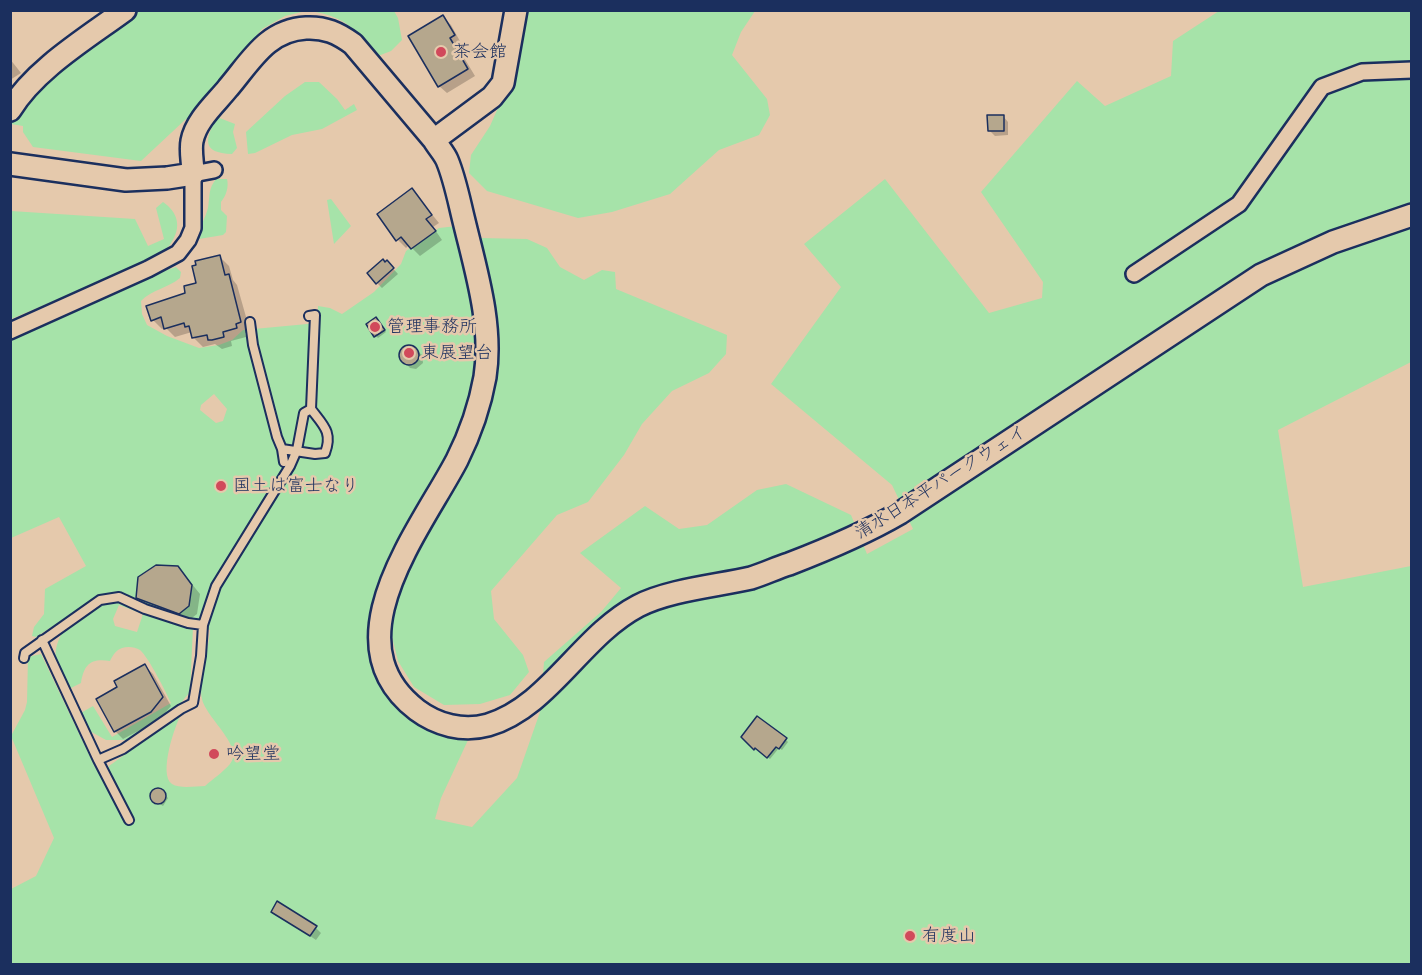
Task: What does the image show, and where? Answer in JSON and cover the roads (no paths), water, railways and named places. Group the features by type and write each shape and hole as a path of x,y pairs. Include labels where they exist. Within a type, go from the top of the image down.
{"street":[{"path":"10,110 20,95 43,72 125,10"},
{"path":"10,331 148,269 178,253 188,240 193,228 192,142 203,118 265,45 279,34 294,29 312,28 329,30 347,40 434,140 492,97 503,83 516,10"},
{"path":"1134,274 1239,204 1322,87 1362,72 1412,69"},
{"name":"清水日本平パークウェイ","path":"434,140 452,172 484,308 487,357 473,423 459,455 406,549 391,582 380,624 381,656 385,669 397,690 406,702 433,721 452,727 485,726 520,710 599,633 653,599 754,577 835,547 868,531 900,513 1261,275 1333,242 1412,215"},
{"path":"10,164 126,180 167,178 214,170"}],"lane":[{"path":"282,449 315,454 325,453 329,443 328,432 311,409 315,315 309,316"},
{"path":"250,322 284,462"},
{"path":"98,760 123,749 193,703 201,656 203,624 216,586 290,466 297,450 304,413 311,409"},
{"path":"24,658 25,653 42,640 100,600 119,597 145,609 188,623 203,624"},
{"path":"42,640 98,760 129,820"}],"place":[{"name":"茶会館","path":"441,52"},
{"name":"管理事務所","path":"375,327"},
{"name":"東展望台","path":"409,353"},
{"name":"国土は富士なり","path":"221,486"},
{"name":"吟望堂","path":"214,754"},
{"name":"有度山","path":"910,936"}]}
